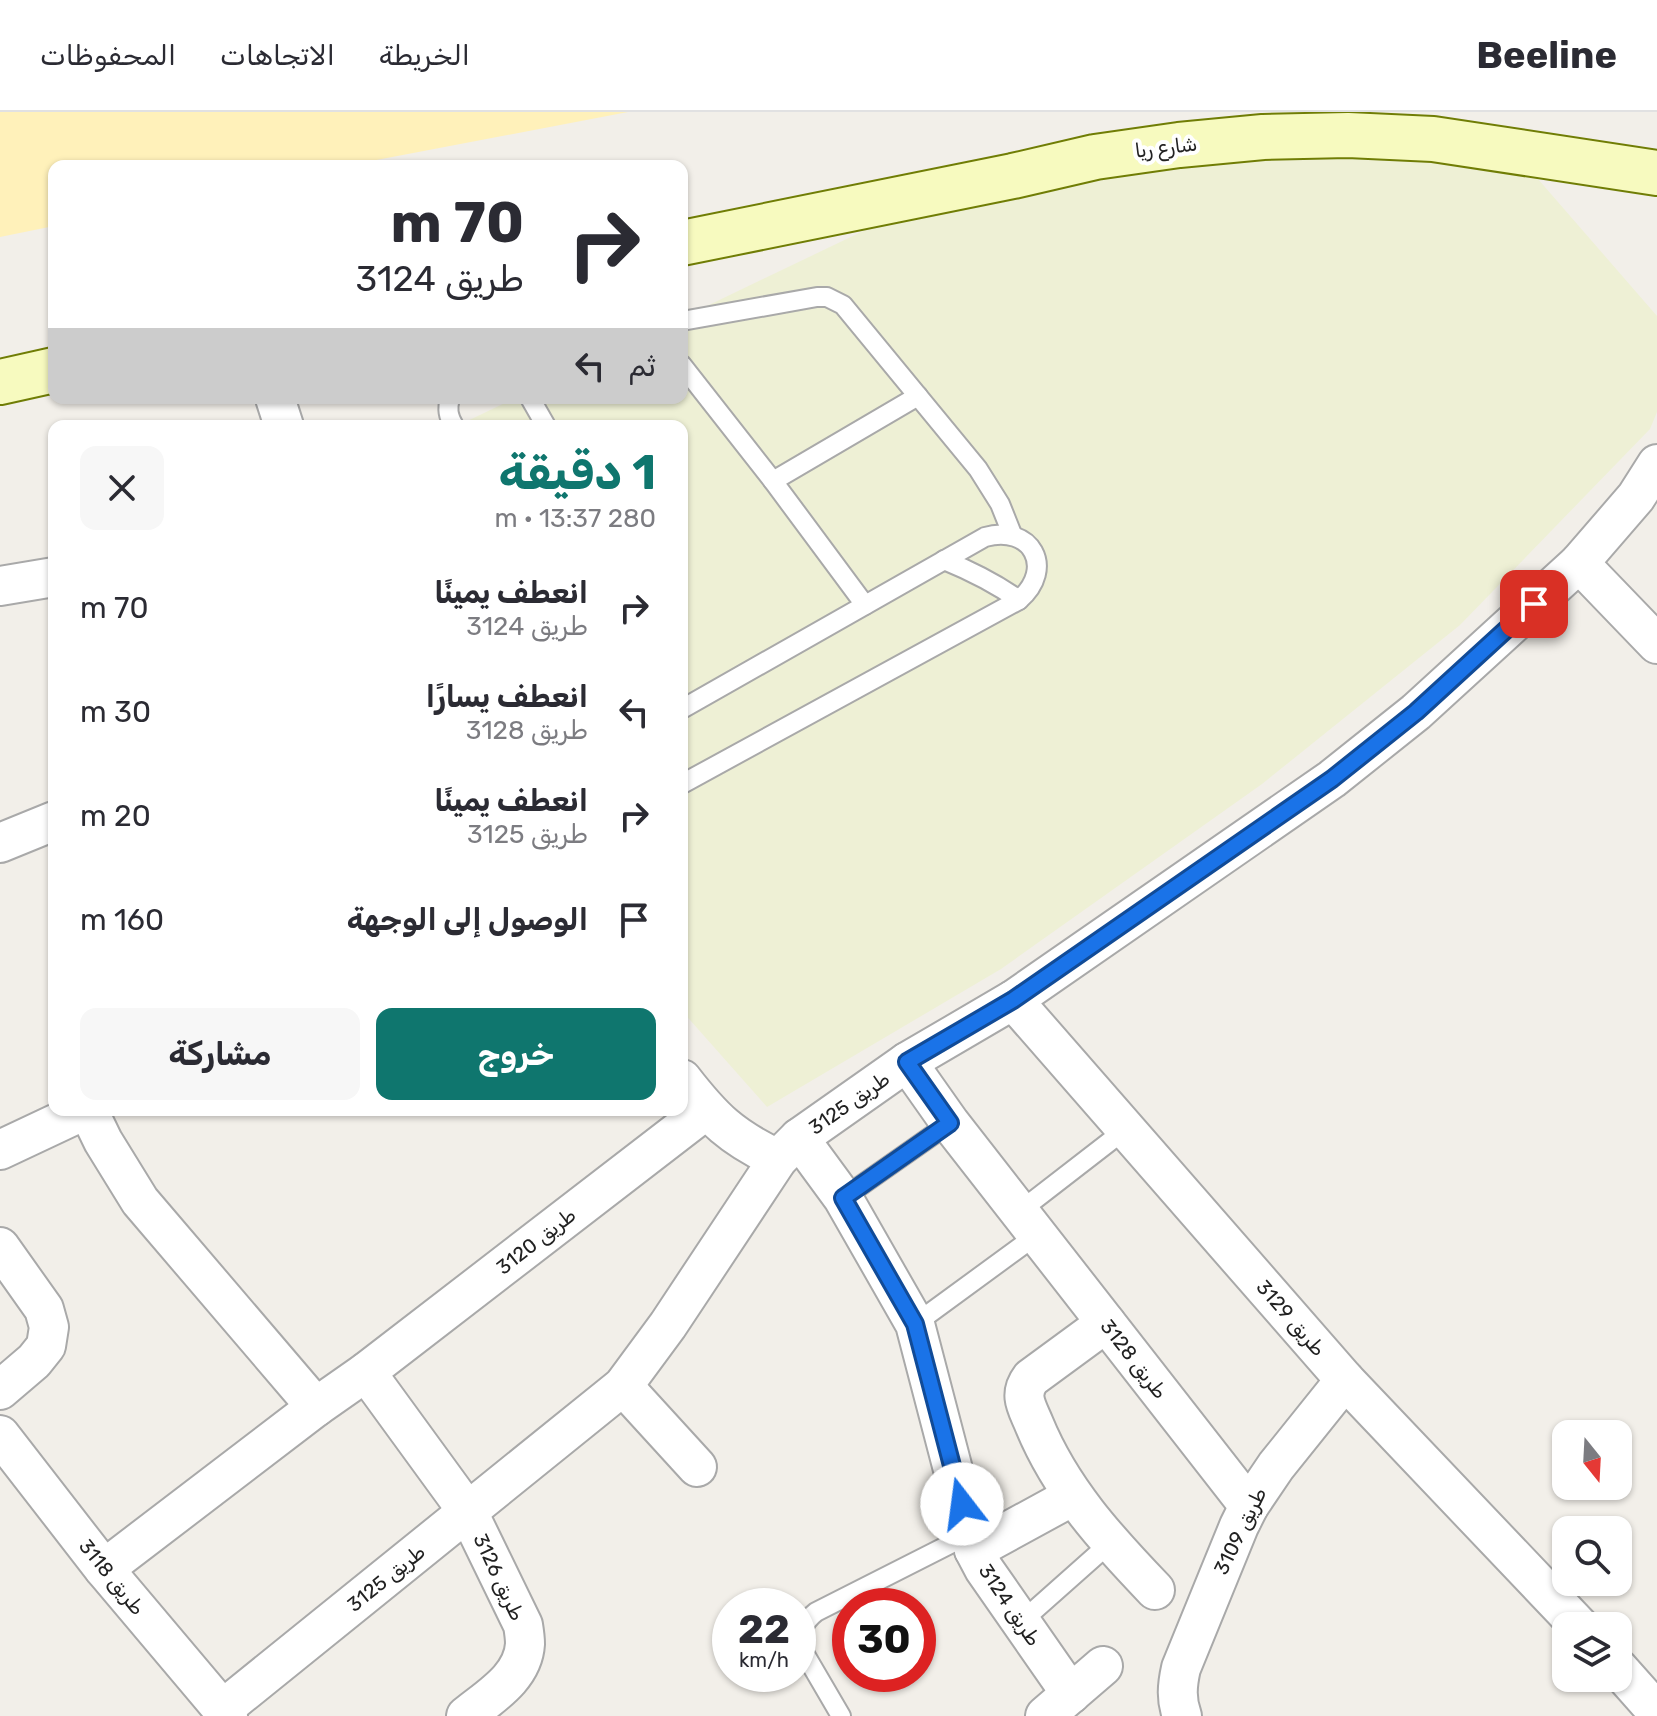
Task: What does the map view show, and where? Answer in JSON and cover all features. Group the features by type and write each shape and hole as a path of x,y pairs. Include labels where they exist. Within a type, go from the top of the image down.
{"main road":[{"name":"شارع ريا","path":"688,242 1095,157 1263,137 1348,135 1433,139 1657,173"},
{"path":"0,382 48,371"}],"street":[{"name":"طريق 3125","path":"226,1712 623,1386 789,1149 907,1062 1013,1000 1332,779 1416,712 1579,563 1636,497 1657,464"},
{"path":"1579,563 1657,644"},
{"path":"0,586 48,578"},
{"path":"0,843 48,823"},
{"name":"طريق 3129","path":"1013,1000 1345,1380 1566,1612"},
{"name":"طريق 3128","path":"907,1062 950,1123 1249,1506"},
{"path":"688,1087 706,1110 752,1147 789,1149"},
{"name":"طريق 3120","path":"104,1569 706,1110"},
{"path":"0,1150 73,1116"},
{"path":"89,1116 140,1201 316,1407"},
{"name":"طريق 3124","path":"789,1149 843,1198 915,1324 972,1542 984,1569 1021,1622 1058,1705"},
{"path":"0,1247 44,1309 49,1327 46,1346 34,1361 0,1390"},
{"path":"1106,1323 1031,1378 1024,1388 1024,1400 1054,1466 1073,1496 1110,1543 1155,1590"},
{"path":"366,1372 468,1512"},
{"name":"طريق 3109","path":"1175,1712 1181,1668 1249,1506 1276,1466 1345,1380"},
{"path":"623,1386 697,1467"},
{"name":"طريق 3118","path":"0,1435 104,1569 226,1712"},
{"path":"972,1542 1073,1496"},
{"name":"طريق 3126","path":"466,1716 510,1680 521,1663 525,1644 523,1625 468,1512"},
{"path":"1058,1705 1103,1666"},
{"path":"1632,1684 1657,1712"}],"lane":[{"path":"688,320 817,297 836,301 848,310 978,469 1000,504 1012,534"},
{"path":"688,373 865,605"},
{"path":"773,481 918,396"},
{"path":"688,706 985,537 998,533 1012,534 1033,551 1037,564 1036,578 1030,590 1019,600 688,781"},
{"path":"944,560 971,570 1019,600"},
{"path":"843,1198 950,1123"},
{"path":"915,1324 1029,1223 1126,1129"},
{"path":"841,1716 803,1651 800,1640 808,1619 816,1612 972,1542"},
{"path":"1021,1622 1110,1543"}],"green space":[{"path":"1414,153 1531,171 1657,316 1657,412 1650,429 1460,625 1262,784 1001,969 767,1107 688,1018 688,420 469,420 503,404 688,404 688,315 884,221 1132,163"}],"sand":[{"path":"0,112 628,112 376,160 48,160 48,227 0,237"}],"route":[{"path":"962,1504 915,1324 843,1198 950,1123 907,1062 1013,1000 1332,779 1416,712 1534,604"}]}
